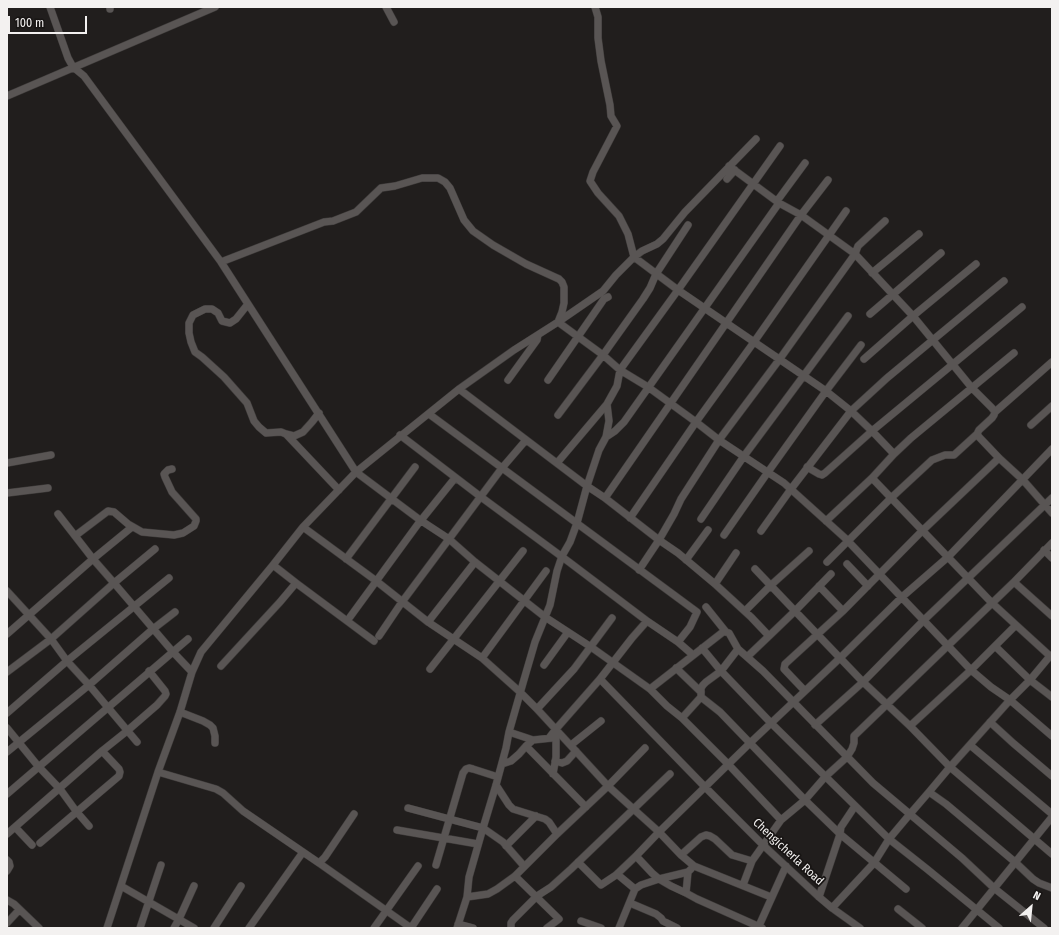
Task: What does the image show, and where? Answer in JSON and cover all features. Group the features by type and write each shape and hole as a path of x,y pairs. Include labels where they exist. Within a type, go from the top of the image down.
{"street":[{"path":"50,7 68,58 73,67 84,76 221,262 356,472 420,520 449,539 475,562 545,617 591,647 650,689 682,718 781,820"},
{"path":"7,96 215,7"},
{"path":"386,7 394,22"},
{"path":"595,7 598,17 600,61 609,98 611,116 617,126 593,172 590,181 598,193 619,216 628,234 634,257 678,290 826,391 872,431 894,454"},
{"path":"107,928 158,772 180,712 192,672 201,652 303,527 356,472 459,389 514,350 603,291 634,257 642,251 657,244 685,212 732,168 756,139"},
{"path":"557,463 607,404 617,386 620,370 780,146"},
{"path":"606,437 624,422 805,163"},
{"path":"727,179 732,168"},
{"path":"732,168 778,202 801,215 855,254 913,316 972,388 995,412"},
{"path":"221,262 324,222 333,221 356,212 381,188 395,186 422,178 438,178 445,182 450,188 464,220 473,231 493,246 526,264 559,279 562,282 564,287 564,303 558,322"},
{"path":"604,498 801,215 828,180"},
{"path":"630,518 696,422 846,211"},
{"path":"639,570 659,540 681,499 719,440 779,360 855,254 858,246 885,221"},
{"path":"558,415 643,299 656,274 688,225"},
{"path":"872,273 919,234"},
{"path":"870,314 941,253"},
{"path":"864,359 976,264"},
{"path":"761,531 850,411 932,340 1004,281"},
{"path":"548,380 604,299 608,297"},
{"path":"248,304 236,320 230,323 222,321 218,313 212,310 205,309 193,315 189,323 189,333 190,342 195,352 224,377 247,403 254,421 266,433 281,432 294,436 303,432 319,414"},
{"path":"808,467 822,475 872,431 1022,307"},
{"path":"701,519 744,456 848,316"},
{"path":"558,322 603,355 620,370 648,387 719,440 784,483 848,541 971,670 991,687 1010,700 1052,736"},
{"path":"508,380 537,340 538,335"},
{"path":"724,535 826,391 861,345"},
{"path":"826,521 872,478 911,438 1014,353"},
{"path":"827,562 891,498 932,460 945,455 954,455 977,434 979,430 992,418 995,412 1052,362"},
{"path":"459,389 678,553 715,584 770,636"},
{"path":"473,928 457,926 467,897 469,878 502,764 520,692 535,642 550,605 557,571 577,523 587,486 606,437 609,421 607,404"},
{"path":"1031,425 1052,406"},
{"path":"429,414 697,612 690,627 678,642"},
{"path":"286,434 339,490"},
{"path":"977,434 999,458 1023,480 1052,513"},
{"path":"400,436 647,621 678,642 693,655"},
{"path":"273,565 296,583 376,638 502,468 526,440"},
{"path":"578,862 601,885 617,874 804,690 840,658 902,597 948,557 1052,449"},
{"path":"7,463 51,455"},
{"path":"804,690 785,670 784,666 787,662 843,612 922,531 999,458"},
{"path":"346,559 415,468"},
{"path":"75,536 108,510 114,512 132,527 142,532 174,535 183,533 194,526 196,519 172,492 165,477 164,474 168,470 172,469"},
{"path":"350,617 420,520 455,478"},
{"path":"832,908 874,863 889,840 970,744 1052,656 1016,626 992,603 872,478"},
{"path":"7,494 48,488"},
{"path":"816,724 863,682 924,620 1052,498"},
{"path":"58,514 93,559 192,672"},
{"path":"7,634 132,527"},
{"path":"303,527 376,580 428,622 482,658 537,708 608,786 694,866 743,885 771,898"},
{"path":"686,560 708,530"},
{"path":"743,885 752,862 781,820 805,800 825,777 847,757 852,749 854,736 1014,582 1052,543"},
{"path":"7,672 51,639 155,549"},
{"path":"1044,550 1052,558"},
{"path":"430,669 523,551"},
{"path":"745,612 770,586 809,551"},
{"path":"715,584 736,553"},
{"path":"428,622 475,562"},
{"path":"847,564 868,586"},
{"path":"755,569 863,682 910,726 950,767 1052,854"},
{"path":"482,658 546,572"},
{"path":"748,657 831,574"},
{"path":"7,713 169,578"},
{"path":"1014,582 1052,616"},
{"path":"221,666 296,583"},
{"path":"818,586 843,612"},
{"path":"7,591 51,639 137,742"},
{"path":"706,607 726,632 729,633 738,649 763,671 873,783 962,858 994,888 1044,928"},
{"path":"7,752 89,685 174,612"},
{"path":"537,708 574,669 612,618"},
{"path":"553,774 555,761 552,738 556,729 600,679 647,621"},
{"path":"910,726 1016,626"},
{"path":"544,665 568,632"},
{"path":"650,689 723,632 726,632"},
{"path":"7,794 188,639"},
{"path":"995,646 1030,680 1052,697"},
{"path":"702,648 721,671 771,723 889,840 927,868 999,928"},
{"path":"682,718 701,695 701,688 706,682 721,671 738,649"},
{"path":"676,668 840,834 906,889"},
{"path":"7,834 157,705 165,696 165,691 150,672"},
{"name":"Chengicherla Road","path":"600,679 763,845 819,897 855,927"},
{"path":"180,712 210,725 215,736 215,743"},
{"path":"571,745 601,721"},
{"path":"990,722 1052,776"},
{"path":"7,728 38,766 60,788 76,812 89,826"},
{"path":"509,732 532,740 564,738"},
{"path":"502,764 511,761 532,740"},
{"path":"962,928 1052,815 970,744"},
{"path":"526,746 586,807"},
{"path":"467,897 488,894 515,876 608,786 644,748"},
{"path":"40,843 120,774 119,770 102,751"},
{"path":"555,761 562,763 567,762 576,751"},
{"path":"436,865 463,773 469,768 498,777"},
{"path":"158,772 216,789 223,793 244,811 411,928 437,889"},
{"path":"511,928 511,923 513,920 537,896 557,882 670,774"},
{"path":"496,785 513,809 545,819 549,822 557,834"},
{"path":"929,792 946,804 1039,883 1052,888"},
{"path":"819,897 841,827 855,806"},
{"path":"408,808 483,828 503,842 524,866"},
{"path":"319,863 325,857 354,814"},
{"path":"506,846 536,816"},
{"path":"15,827 32,845"},
{"path":"397,830 478,844"},
{"path":"681,855 701,837 706,835 715,839 732,855 752,862"},
{"path":"249,928 303,852"},
{"path":"636,856 659,879 699,900 759,928 786,866"},
{"path":"7,860 10,866 7,871"},
{"path":"140,928 161,865"},
{"path":"374,928 418,866"},
{"path":"619,928 635,889 641,885 659,879 688,872 694,866"},
{"path":"686,893 688,872"},
{"path":"617,874 635,889"},
{"path":"515,876 559,919 548,928"},
{"path":"121,886 194,928"},
{"path":"174,928 194,886"},
{"path":"214,928 241,886"},
{"path":"7,900 14,904 39,928"},
{"path":"630,903 656,914 667,926 677,928"},
{"path":"898,909 922,928"},
{"path":"7,923 19,910"},
{"path":"581,921 601,928"}]}
